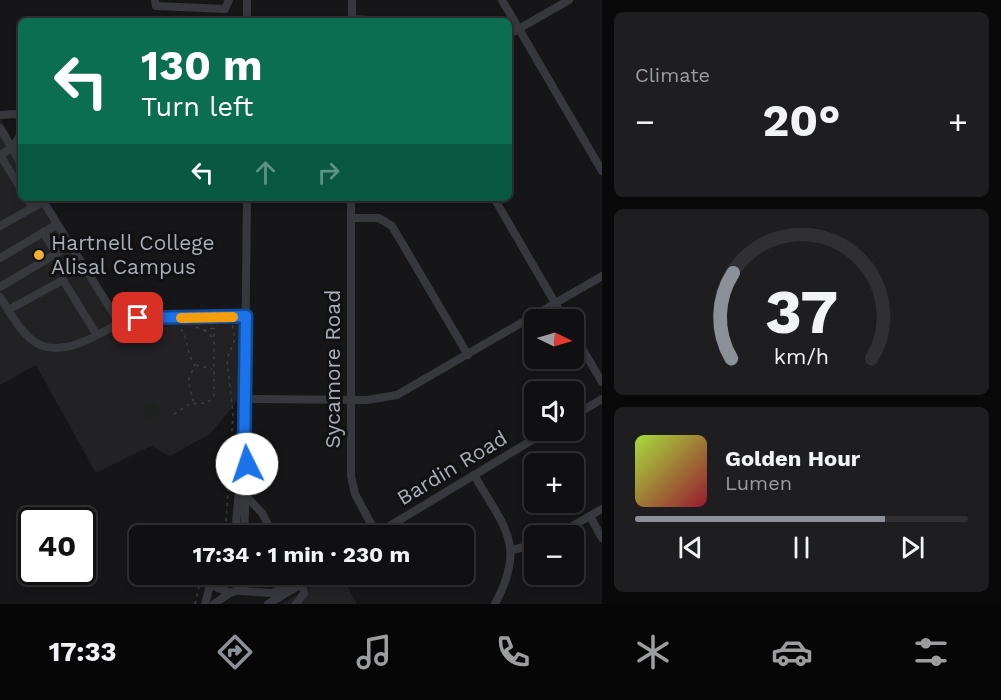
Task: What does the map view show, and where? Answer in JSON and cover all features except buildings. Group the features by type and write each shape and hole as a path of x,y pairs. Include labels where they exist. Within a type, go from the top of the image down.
{"street":[{"path":"155,0 156,6 225,9 229,0"},
{"path":"248,0 248,18"},
{"path":"352,0 352,18"},
{"path":"502,0 602,171"},
{"path":"512,33 569,0"},
{"path":"0,115 18,116"},
{"path":"0,128 18,159"},
{"path":"18,139 12,148 0,155 18,184"},
{"path":"28,201 32,208"},
{"path":"0,226 41,201"},
{"path":"43,201 69,246 117,318 246,316"},
{"path":"236,525 241,464 244,456 246,399 247,201"},
{"name":"Sycamore Road","path":"351,201 351,483 370,525"},
{"path":"496,201 559,309"},
{"path":"351,218 379,218 392,226 468,355"},
{"path":"0,258 56,225"},
{"path":"43,232 56,254"},
{"path":"0,287 69,246"},
{"path":"246,399 351,400 376,399 397,394 602,276"},
{"path":"8,310 63,280 97,335"},
{"path":"0,297 18,325 36,343 58,348 97,335 119,323"},
{"path":"584,352 602,382"},
{"path":"584,410 602,399"},
{"name":"Bardin Road","path":"390,525 531,441"},
{"path":"244,456 247,464 245,525"},
{"path":"474,475 504,526 511,550 509,574 495,604"},
{"path":"246,496 262,513 268,525"},
{"path":"574,525 602,508"},
{"path":"245,521 252,514 262,513"},
{"path":"590,516 602,538"},
{"path":"511,550 524,547"},
{"path":"205,604 210,585"},
{"path":"215,585 230,593"},
{"path":"240,591 247,585"},
{"path":"214,604 230,593 272,592 288,585"},
{"path":"268,604 300,585"},
{"path":"296,604 304,593 302,585"}],"path":[{"path":"204,330 214,328 226,317 235,339 227,358 233,414 226,525"},
{"path":"174,414 194,404 207,403 214,396 216,385 212,369 216,350 212,339 204,330 196,327"},
{"path":"212,339 214,328"},
{"path":"181,329 188,354 195,364 212,369"},
{"path":"194,404 188,381 195,364"},
{"path":"195,604 199,585"}],"shaded area":[{"name":"Hartnell College Alisal Campus","path":"0,118 18,150 18,201 48,201 112,313 238,312 238,400 210,434 170,456 151,446 96,473 36,365 0,385"},
{"path":"156,402 161,412 148,420 142,410"},
{"path":"314,585 347,585 357,604 282,604"}],"slow traffic":[{"path":"181,318 233,317"}],"place":[{"name":"Hartnell College Alisal Campus","path":"39,255"}],"route":[{"path":"138,318 246,316 244,456 247,464"}]}
